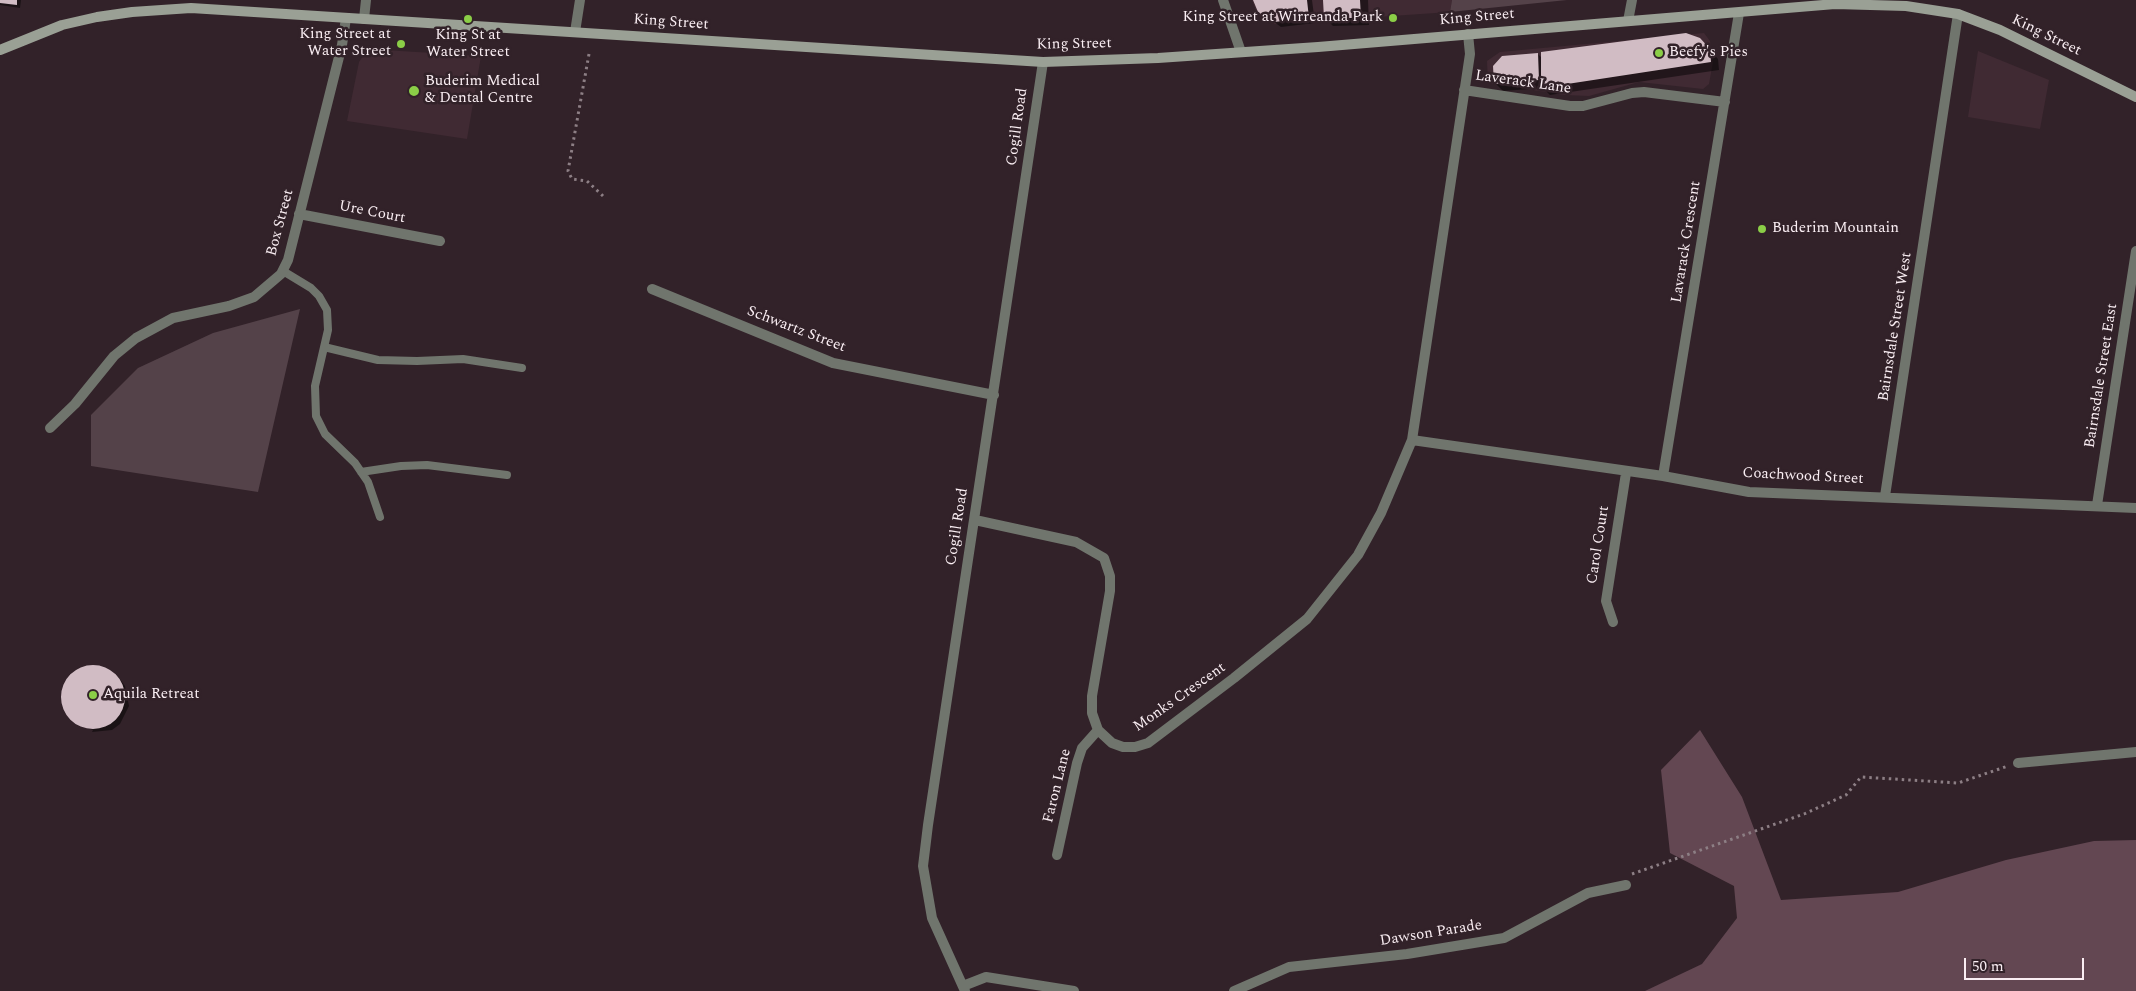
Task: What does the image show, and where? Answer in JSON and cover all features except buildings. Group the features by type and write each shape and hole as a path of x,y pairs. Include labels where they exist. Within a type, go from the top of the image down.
{"main road":[{"name":"King Street","path":"0,50 62,26 97,17 132,12 191,8 1043,62 1158,58 1241,52 1835,4 1906,6 1958,14 2000,30 2136,97"}],"street":[{"path":"364,19 366,0"},
{"path":"575,32 580,0"},
{"path":"1223,0 1241,52"},
{"path":"1628,21 1632,0"},
{"name":"Lavarack Crescent","path":"1663,476 1739,13"},
{"name":"Bairnsdale Street West","path":"1885,496 1958,14"},
{"name":"Box Street","path":"50,428 75,404 114,356 136,338 173,318 230,306 254,297 270,286 282,271 288,260 342,46 346,18"},
{"path":"1412,440 1470,54 1468,34"},
{"name":"Cogill Road","path":"964,989 932,918 924,866 928,826 1043,62"},
{"name":"Laverack Lane","path":"1464,90 1570,106 1583,106 1644,92 1725,102"},
{"name":"Ure Court","path":"299,214 440,241"},
{"name":"Bairnsdale Street East","path":"2097,505 2136,252"},
{"name":"Schwartz Street","path":"652,288 833,362 994,395"},
{"name":"Coachwood Street","path":"1412,440 1626,473 1663,476 1749,492 1885,496 2136,508"},
{"name":"Monks Crescent","path":"1098,730 1112,743 1123,747 1135,747 1148,743 1234,678 1307,619 1358,555 1381,513 1412,440"},
{"name":"Carol Court","path":"1613,622 1606,600 1626,473"},
{"path":"975,520 1076,542 1104,558 1110,576 1110,592 1092,696 1092,713 1098,730"},
{"name":"Faron Lane","path":"1057,855 1077,763 1082,748 1098,730"},
{"path":"2018,763 2136,752"},
{"name":"Dawson Parade","path":"1234,991 1289,967 1408,954 1504,938 1588,893 1626,885"},
{"path":"964,989 986,977 1074,991"}],"lane":[{"path":"282,271 311,288 324,303 328,317 328,330 315,386 316,416 325,434 362,472 373,492 380,517"},
{"path":"324,347 378,360 417,362 463,359 522,368"},
{"path":"362,472 401,466 427,465 507,475"}],"path":[{"path":"589,54 568,171 572,179 588,181 604,196"},
{"path":"1626,885 1627,874 1641,872 1804,814 1846,795 1861,777 1958,783 2018,763"}],"shaded area":[{"path":"1252,0 1452,0 1450,12 1275,24 1257,13"},
{"path":"1452,0 1567,0 1450,12"},
{"path":"1704,33 1710,41 1713,62 1709,84 1703,89 1639,82 1589,96 1565,95 1488,83 1487,61 1500,52"},
{"name":"Buderim Medical & Dental Centre","path":"368,49 481,56 467,139 347,121 359,62"},
{"path":"1978,51 2049,80 2040,129 1968,117"},
{"path":"300,309 258,492 91,466 91,415 138,368 213,333"},
{"path":"1700,730 1742,797 1781,900 1898,892 2006,860 2094,841 2136,840 2136,991 1645,991 1702,964 1737,918 1734,886 1670,853 1661,770"}],"place":[{"name":"King Street at Wirreanda Park","path":"1393,18"},
{"name":"King St at Water Street","path":"468,19"},
{"name":"King Street at Water Street","path":"401,44"},
{"name":"Beefy's Pies","path":"1659,53"},
{"name":"Buderim Medical & Dental Centre","path":"414,91"},
{"name":"Buderim Mountain","path":"1762,229"},
{"name":"Aquila Retreat","path":"93,695"}]}
